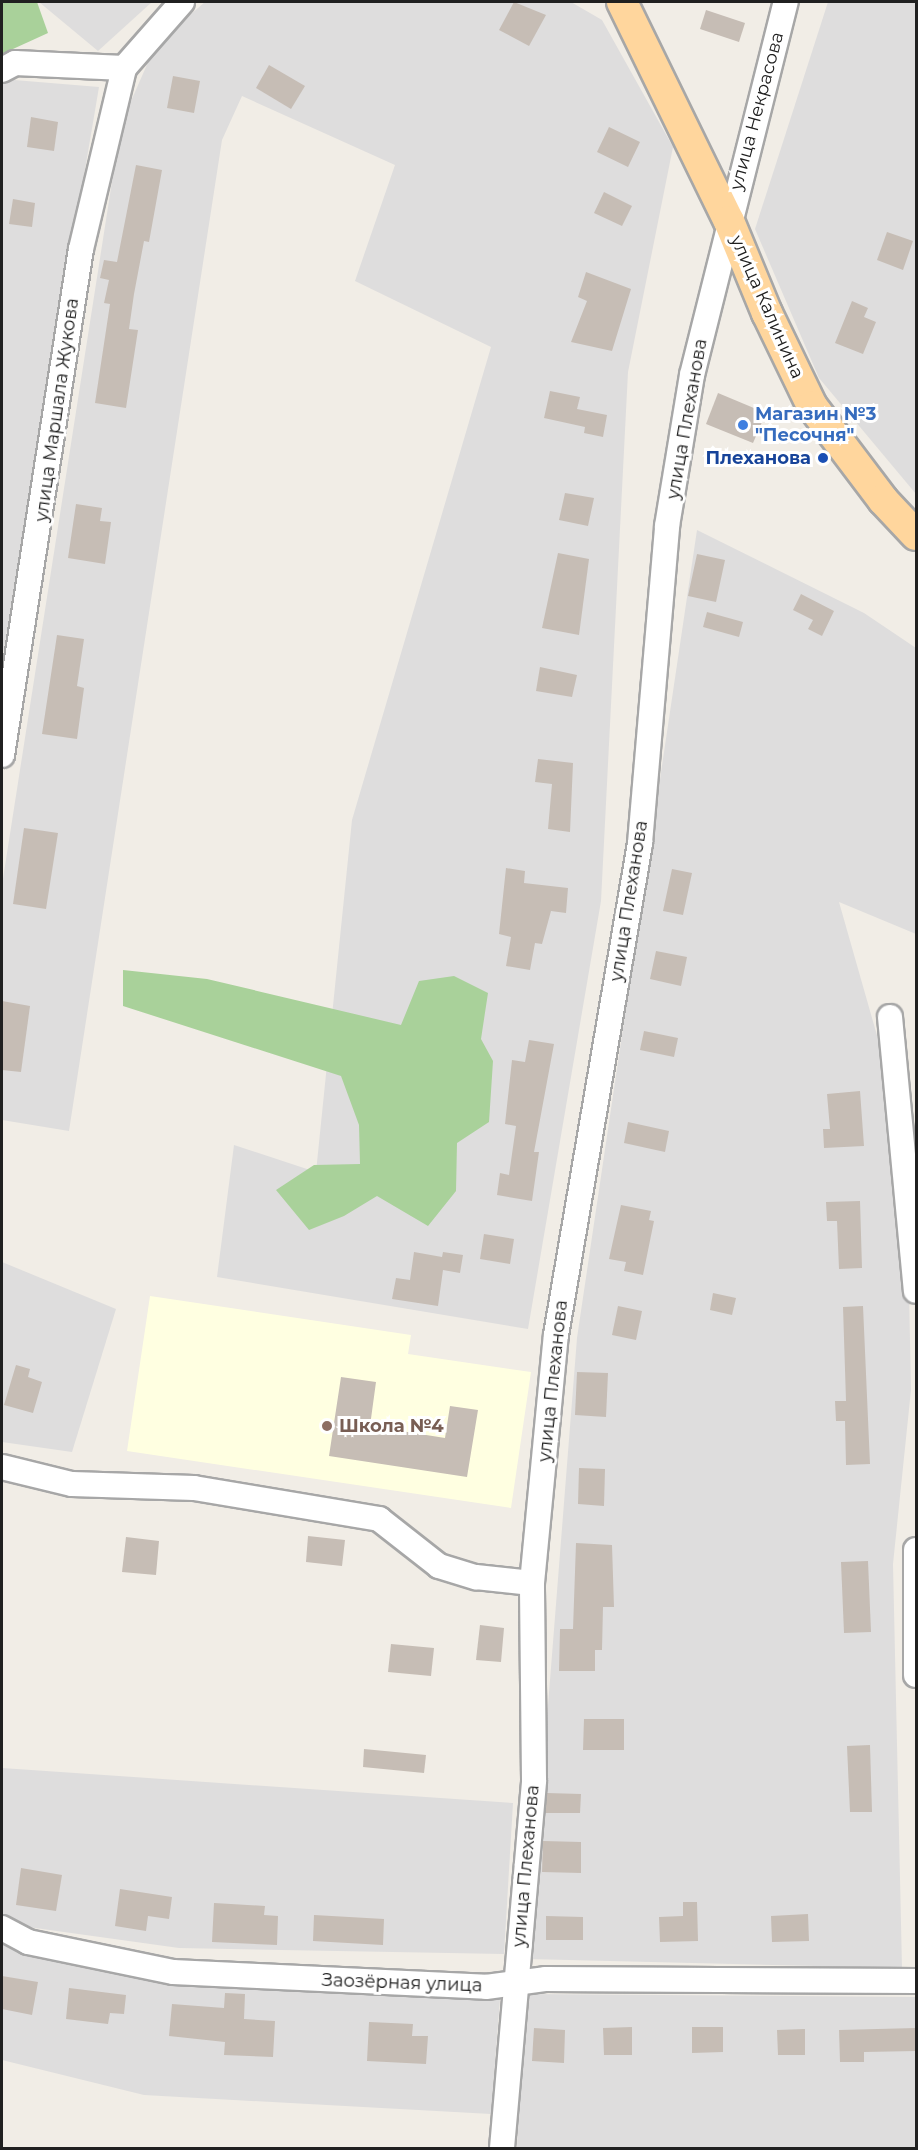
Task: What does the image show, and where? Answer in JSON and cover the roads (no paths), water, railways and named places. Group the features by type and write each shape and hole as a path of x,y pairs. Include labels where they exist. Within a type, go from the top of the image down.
{"main road":[{"name":"улица Калинина","path":"622,2 729,220 767,313 812,406 883,500 916,535"}],"street":[{"path":"2,70 15,63 124,68 182,2"},
{"name":"улица Некрасова","path":"729,220 786,2"},
{"name":"улица Маршала Жукова","path":"2,755 81,249 124,68"},
{"name":"улица Плеханова","path":"502,2148 534,1780 531,1583 556,1335 640,843 667,526 692,375 729,220"},
{"path":"890,1017 916,1291"},
{"path":"2,1467 72,1484 194,1488 379,1519 439,1566 476,1577 531,1583"},
{"path":"916,1550 916,1675"},
{"name":"Заозёрная улица","path":"2,1928 28,1942 173,1972 486,1987 546,1979 916,1982"}],"place":[{"name":"Магазин №3 \"Песочня\"","path":"743,425"},
{"name":"Плеханова","path":"823,458"},
{"name":"Школа №4","path":"327,1426"}]}
